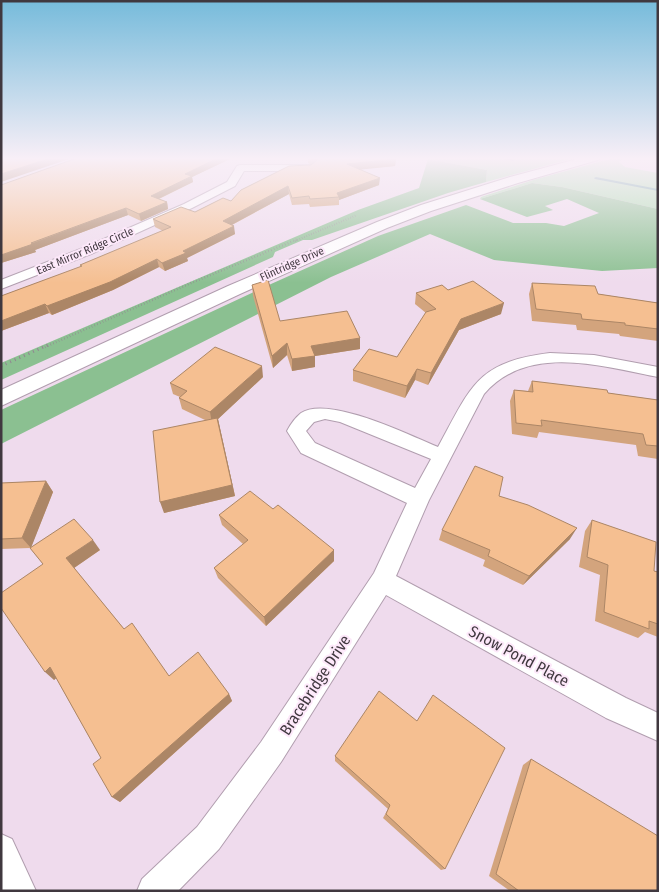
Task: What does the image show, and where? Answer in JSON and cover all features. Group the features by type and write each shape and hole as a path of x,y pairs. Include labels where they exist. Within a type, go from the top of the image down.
{"street":[{"name":"East Mirror Ridge Circle","path":"1,285 87,251 200,200"},
{"name":"Flintridge Drive","path":"1,399 234,290 382,225 452,200"},
{"name":"Bracebridge Drive","path":"154,891 208,838 271,752 382,581 418,499 477,392 490,377 522,362 562,358 658,372"},
{"path":"418,499 308,448 296,431 308,417 325,413 344,417 442,456"},
{"name":"Snow Pond Place","path":"382,581 616,708 658,727"},
{"path":"1,850 19,891"}],"green space":[{"path":"387,200 429,200 312,240 303,240 275,252 273,257 1,380 1,363 358,210"},
{"path":"482,200 565,200 545,206 553,210 527,217"},
{"path":"568,200 617,200 658,209 658,268 602,271 494,260 430,234 331,277 1,444 1,410 378,236 466,205 513,223 546,223 564,226 599,213"},
{"path":"617,200 658,200 658,209"}],"building":[{"path":"1,200 161,200 167,202 139,214 126,208 1,255"},
{"path":"220,200 263,200 223,221 234,226 183,251 186,253 162,263 157,259 110,282 1,321 1,296 82,266 80,265 171,227 153,219 181,207 195,212"},
{"path":"268,280 280,321 347,311 360,338 311,346 315,356 292,359 287,343 272,356 252,285"},
{"path":"473,281 504,303 461,319 431,373 417,369 407,386 353,370 369,349 397,357 426,312 436,309 416,293 442,285 448,290"},
{"path":"532,283 595,286 598,294 658,303 658,329 625,325 625,323 582,319 581,314 536,309"},
{"path":"215,347 262,366 210,412 179,398 187,391 170,383"},
{"path":"532,381 607,390 608,393 658,400 658,446 646,445 643,434 541,420 542,426 516,423 514,390 533,392"},
{"path":"217,418 232,485 160,502 153,431"},
{"path":"475,466 503,477 499,496 528,505 577,528 529,576 488,556 490,550 442,530"},
{"path":"46,481 22,538 1,539 1,483"},
{"path":"250,491 273,509 278,505 334,550 264,617 214,568 248,540 219,515"},
{"path":"74,519 93,540 66,558 124,629 132,623 169,676 198,652 229,694 112,797 93,764 101,758 50,667 45,672 1,608 1,593 43,564 30,548"},
{"path":"592,520 656,542 654,571 658,572 658,624 649,621 649,629 604,612 608,565 587,557"},
{"path":"379,691 417,721 433,695 505,748 445,869 386,814 390,805 335,756"},
{"path":"531,759 658,836 658,891 519,891 496,874"}]}
